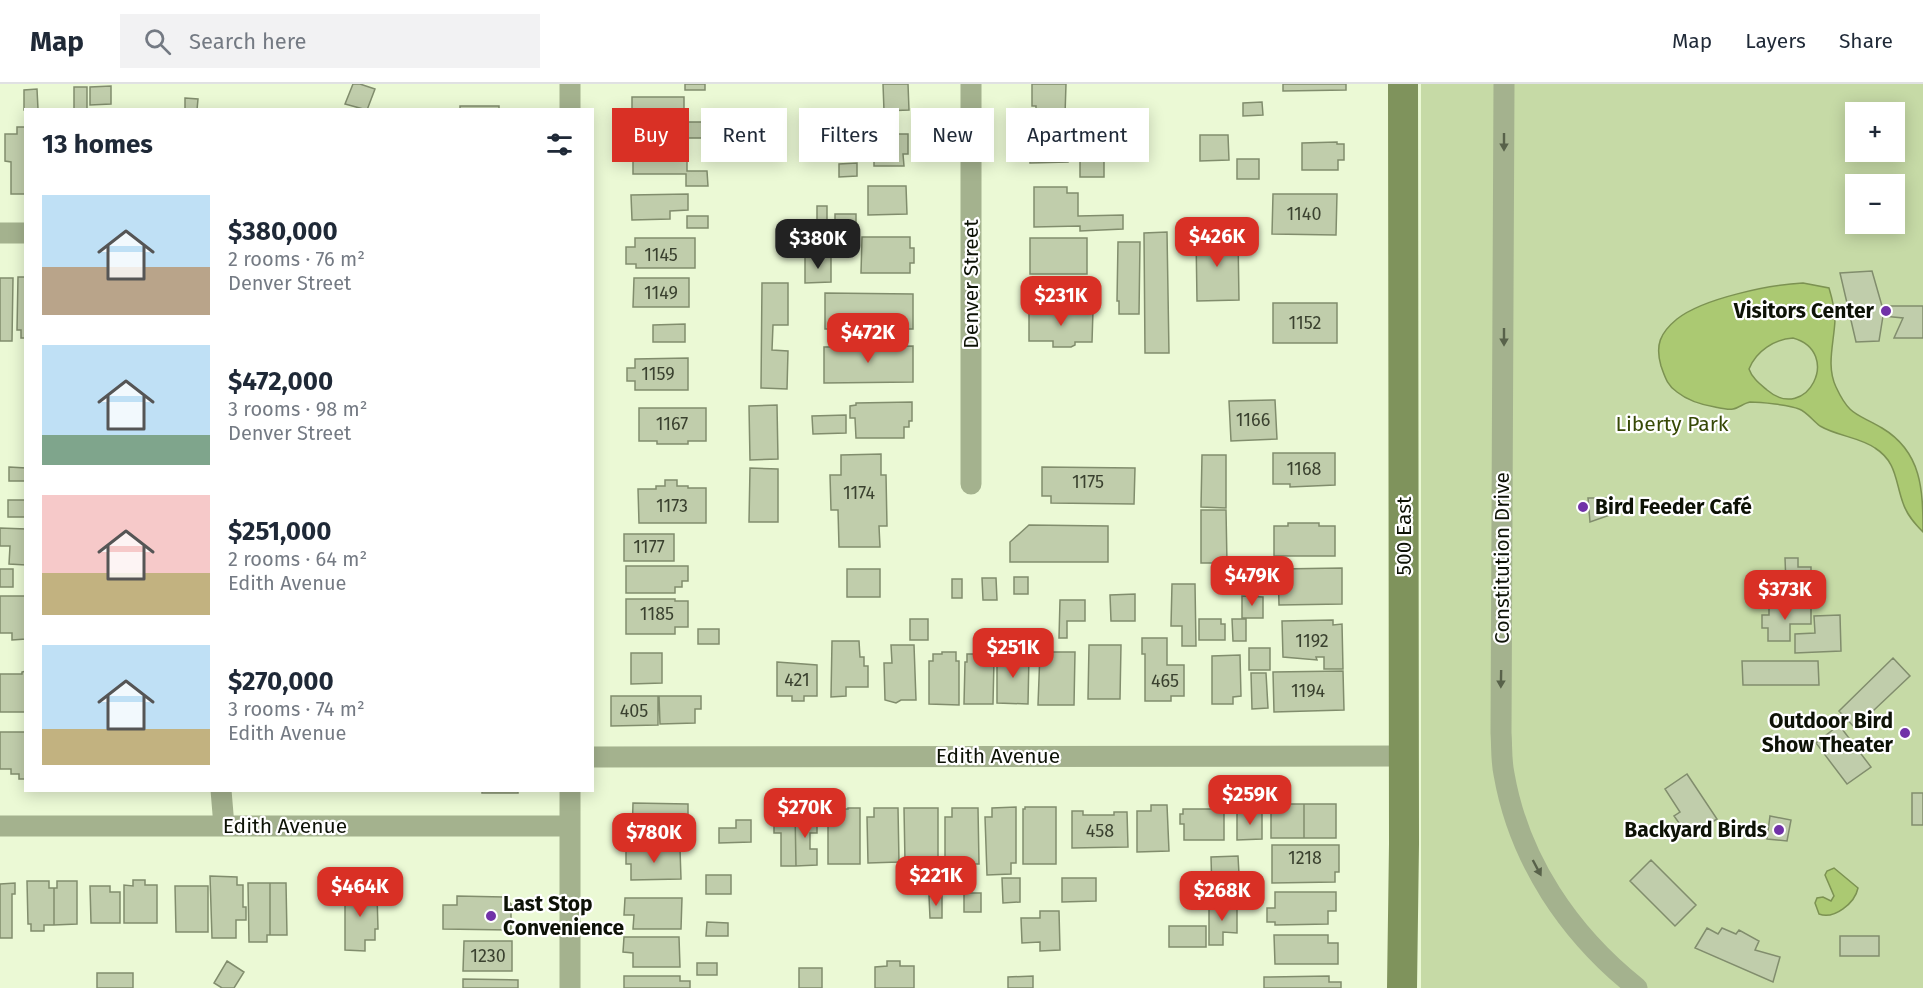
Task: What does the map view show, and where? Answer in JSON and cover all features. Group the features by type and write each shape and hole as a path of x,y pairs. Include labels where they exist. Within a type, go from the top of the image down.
{"street":[{"path":"570,84 570,108"},
{"name":"Denver Street","path":"971,84 971,484"},
{"name":"500 East","path":"1402,988 1403,84"},
{"name":"Constitution Drive","path":"1504,84 1501,732 1503,772 1518,828 1535,866 1560,909 1592,948 1637,988"},
{"path":"0,233 24,233"},
{"name":"Edith Avenue","path":"594,756 1404,756"},
{"path":"221,792 224,826"},
{"path":"570,792 570,988"},
{"name":"Edith Avenue","path":"0,826 570,826"}],"green space":[{"name":"Liberty Park","path":"1421,84 1923,84 1923,988 1421,988"}],"shaded area":[{"path":"1803,283 1829,288 1835,316 1831,371 1836,387 1850,409 1895,438 1913,460 1921,487 1923,532 1903,503 1888,459 1875,448 1820,426 1799,409 1750,402 1731,409 1710,406 1681,395 1671,387 1667,380 1659,359 1659,346 1666,329 1677,319 1720,299","holes":["1793,338 1808,346 1816,357 1817,370 1814,382 1806,392 1795,398 1782,398 1767,390 1756,381 1750,372 1749,369 1756,357 1773,344"]},
{"path":"1834,868 1858,888 1853,899 1843,909 1831,915 1819,914 1815,903 1817,898 1823,897 1831,901 1834,896 1825,875 1827,871"}],"building":[{"path":"353,84 375,89 368,108 345,104"},
{"path":"685,84 705,84 705,90 685,90"},
{"path":"883,84 908,84 909,110 884,108"},
{"path":"1032,84 1066,84 1065,108 1032,106"},
{"path":"1283,84 1346,84 1346,90 1283,91"},
{"path":"111,86 111,104 90,105 90,87"},
{"path":"74,87 87,87 87,108 74,108"},
{"path":"37,89 38,108 24,108 24,90"},
{"path":"632,97 684,97 684,108 632,108"},
{"path":"185,98 198,99 197,108 185,108"},
{"path":"1262,102 1263,115 1243,116 1243,103"},
{"path":"460,106 499,106 499,108 460,108"},
{"path":"689,122 701,122 701,138 689,138"},
{"path":"17,127 24,127 24,194 11,194 11,162 5,161 5,134 17,134"},
{"path":"899,134 908,134 908,154 903,154 904,166 874,166 874,162 899,162"},
{"path":"1200,135 1228,135 1229,160 1200,161"},
{"path":"1337,142 1337,144 1344,144 1344,160 1338,160 1338,170 1302,170 1302,143"},
{"path":"1237,159 1259,159 1259,179 1237,179"},
{"path":"633,162 687,162 687,171 707,171 708,186 686,186 686,174 633,174"},
{"path":"1080,162 1104,162 1104,177 1080,177"},
{"path":"857,163 857,176 839,177 839,164"},
{"path":"868,186 906,186 907,214 868,215"},
{"path":"1034,187 1067,187 1067,193 1078,193 1078,216 1123,215 1123,229 1080,231 1080,226 1034,227"},
{"path":"688,194 688,210 670,211 670,219 632,220 631,195"},
{"path":"1273,194 1337,194 1336,235 1272,234"},
{"path":"817,206 827,206 827,223 817,223"},
{"path":"835,214 856,214 856,228 835,229"},
{"path":"687,216 708,216 708,228 687,228"},
{"path":"1167,232 1169,353 1145,353 1144,233"},
{"path":"1196,236 1238,236 1239,300 1197,301"},
{"path":"862,237 910,237 910,248 914,248 914,263 910,263 910,273 861,273"},
{"path":"635,238 695,238 695,268 636,268 636,264 626,264 626,247 635,247"},
{"path":"1030,238 1087,238 1087,274 1030,274"},
{"path":"1118,242 1140,242 1139,314 1119,314 1119,301 1117,301"},
{"path":"831,256 831,282 805,283 805,257"},
{"name":"Visitors Center","path":"1872,271 1882,306 1923,306 1923,338 1894,338 1903,318 1883,316 1879,341 1856,342 1840,273"},
{"path":"18,277 24,277 24,338 21,338 21,330 17,330"},
{"path":"0,278 13,278 12,341 0,341"},
{"path":"634,278 689,278 689,307 633,307"},
{"path":"762,283 788,283 788,325 773,325 772,350 788,351 787,389 761,388"},
{"path":"825,293 913,294 913,329 825,329"},
{"path":"1273,303 1337,303 1337,343 1273,343"},
{"path":"1029,310 1093,310 1092,342 1075,342 1075,345 1071,347 1053,347 1053,341 1029,341"},
{"path":"685,324 685,342 653,342 653,325"},
{"path":"913,346 913,382 824,383 824,347"},
{"path":"688,358 688,390 635,390 635,381 627,381 627,368 635,368 635,359"},
{"path":"1275,400 1277,439 1231,441 1229,401"},
{"path":"912,402 912,421 909,421 909,427 904,427 904,438 856,438 855,418 850,418 850,406 856,403"},
{"path":"777,405 778,459 750,460 749,406"},
{"path":"639,408 706,408 706,441 688,441 688,444 657,444 657,441 639,441"},
{"path":"846,415 846,433 813,434 812,416"},
{"path":"1273,453 1335,453 1335,485 1290,487 1290,484 1273,484"},
{"path":"881,454 881,475 886,475 887,526 879,526 880,547 839,547 838,510 831,510 830,475 841,475 841,455"},
{"path":"1202,455 1226,455 1226,508 1201,507"},
{"path":"9,467 24,468 24,481 9,481"},
{"path":"1042,467 1135,468 1134,504 1051,503 1051,496 1042,496"},
{"path":"750,468 778,469 778,522 749,522"},
{"path":"665,480 677,480 677,486 706,488 706,523 639,523 638,489 656,489 656,486 665,486"},
{"path":"1588,498 1610,498 1610,515 1590,522"},
{"path":"8,500 24,500 24,517 8,517"},
{"path":"1201,510 1226,510 1227,563 1201,563"},
{"path":"1288,523 1319,523 1319,526 1335,526 1335,556 1274,556 1274,526 1288,526"},
{"path":"1029,525 1108,526 1108,562 1010,562 1010,542"},
{"path":"0,528 24,529 24,565 9,564 10,546 0,546"},
{"path":"624,534 674,534 674,561 624,561"},
{"path":"1785,558 1798,558 1798,567 1811,567 1811,584 1786,584"},
{"path":"626,566 688,566 688,581 682,581 682,587 675,587 675,593 626,593"},
{"path":"1342,568 1342,604 1279,605 1278,569"},
{"path":"0,569 13,569 13,587 0,587"},
{"path":"847,569 880,569 880,597 847,597"},
{"path":"1014,577 1028,577 1028,594 1014,594"},
{"path":"982,578 996,578 997,600 983,600"},
{"path":"952,579 962,579 962,598 952,598"},
{"path":"1172,584 1195,584 1196,646 1182,646 1182,626 1171,626"},
{"path":"1135,594 1135,621 1111,621 1110,595"},
{"path":"0,596 24,596 24,639 12,640 12,633 0,633"},
{"path":"1242,596 1263,597 1263,618 1242,618"},
{"path":"626,599 688,601 688,627 675,627 675,634 626,634"},
{"path":"1060,600 1085,600 1085,621 1067,621 1067,638 1059,638"},
{"path":"1811,605 1811,624 1790,624 1790,641 1768,641 1768,628 1762,628 1762,615 1769,615 1769,606"},
{"path":"1840,615 1841,651 1795,653 1795,634 1815,633 1814,616"},
{"path":"910,619 928,619 928,640 910,640"},
{"path":"1199,619 1221,619 1221,624 1225,624 1225,640 1199,640"},
{"path":"1232,619 1246,619 1246,641 1233,641"},
{"path":"1333,620 1333,625 1342,624 1343,669 1324,669 1324,657 1316,657 1317,660 1283,657 1282,621"},
{"path":"698,629 719,629 719,644 698,644"},
{"path":"1142,638 1167,638 1167,665 1184,665 1184,696 1171,696 1171,701 1145,701 1145,654 1142,654"},
{"path":"832,641 859,641 860,657 864,657 864,666 868,666 868,687 846,687 846,696 831,697"},
{"path":"891,645 914,645 916,700 901,700 896,703 885,700 884,663 892,663"},
{"path":"1089,645 1121,645 1120,699 1088,699"},
{"path":"1249,648 1270,648 1270,670 1249,670"},
{"path":"976,650 992,651 992,660 994,660 993,704 964,704 965,662 967,662 967,654 976,654"},
{"path":"942,652 956,652 956,661 959,661 959,705 929,704 929,661 933,661 933,654 942,654"},
{"path":"1040,652 1075,652 1074,705 1038,705"},
{"path":"631,653 662,653 662,683 631,684"},
{"path":"1029,655 1028,704 997,703 997,656"},
{"path":"1240,655 1241,696 1233,697 1233,704 1212,704 1212,656"},
{"path":"1893,658 1910,676 1855,728 1839,711"},
{"path":"1742,661 1818,661 1819,685 1743,685"},
{"path":"777,662 817,665 817,696 804,696 804,701 792,701 792,696 777,696"},
{"path":"1343,671 1344,710 1274,712 1273,672"},
{"path":"24,672 24,712 0,712 0,674 22,674"},
{"path":"1251,673 1266,673 1268,708 1252,709"},
{"path":"611,696 658,696 658,725 611,726"},
{"path":"659,696 701,696 701,709 695,709 695,723 660,724"},
{"path":"1839,725 1871,767 1847,784 1816,743"},
{"path":"0,732 24,732 24,779 19,779 19,774 11,774 11,769 0,769"},
{"path":"1687,774 1717,819 1689,837 1674,816 1680,812 1665,789"},
{"path":"482,792 518,792 518,793"},
{"path":"1912,793 1923,793 1923,825 1912,825"},
{"path":"633,803 688,804 688,838 632,838"},
{"path":"1271,804 1304,804 1304,838 1271,838"},
{"path":"1304,804 1336,804 1336,838 1304,838"},
{"path":"1151,805 1167,805 1169,851 1137,852 1137,811 1151,811"},
{"path":"1016,807 1016,863 1011,863 1011,874 987,875 985,817 992,817 992,808"},
{"path":"1025,807 1056,807 1056,864 1023,864 1023,809"},
{"path":"860,808 860,864 828,864 828,809"},
{"path":"874,808 898,808 899,862 868,863 867,817 874,817"},
{"path":"904,808 938,808 938,862 905,862"},
{"path":"952,808 978,808 979,864 945,864 945,817 952,817"},
{"path":"1183,809 1224,809 1224,840 1184,840 1184,824 1180,824 1180,814 1183,814"},
{"path":"788,811 795,811 796,866 781,866 781,833 774,833 774,815 788,815"},
{"path":"795,811 803,811 803,816 817,815 817,833 810,833 810,849 817,849 817,865 796,866"},
{"path":"1072,811 1083,811 1083,815 1114,815 1114,812 1127,812 1128,847 1072,848"},
{"path":"1262,812 1262,839 1237,840 1237,813"},
{"name":"Backyard Birds","path":"1770,816 1791,820 1787,841 1767,839"},
{"path":"736,820 751,820 751,842 719,843 719,828 736,828"},
{"path":"1272,845 1339,845 1339,872 1335,872 1335,882 1272,883"},
{"path":"626,849 680,849 681,879 631,880 631,864 626,864"},
{"path":"1238,856 1240,892 1212,892 1211,857"},
{"path":"1651,860 1696,905 1675,926 1630,881"},
{"path":"706,875 731,875 731,894 706,894"},
{"path":"210,876 237,877 237,885 243,885 243,907 246,907 246,920 236,920 236,938 212,938"},
{"path":"1002,878 1020,878 1020,902 1003,903"},
{"path":"1062,878 1096,878 1096,901 1062,902"},
{"path":"133,880 145,880 145,885 157,885 157,923 124,923 124,885 133,886"},
{"path":"27,881 49,881 49,888 54,888 54,925 44,925 44,931 31,931 31,924 28,924"},
{"path":"57,881 77,881 77,924 54,925 54,888 57,888"},
{"path":"15,883 15,894 12,894 12,938 0,938 0,884"},
{"path":"248,883 270,883 270,935 267,935 267,942 249,942"},
{"path":"270,883 286,883 287,935 270,935"},
{"path":"90,886 110,886 110,892 120,892 120,923 91,923"},
{"path":"175,886 208,886 208,932 176,932"},
{"path":"345,888 372,888 377,894 378,929 375,929 375,940 365,940 365,951 345,950"},
{"path":"1275,892 1336,892 1336,911 1328,911 1328,924 1275,925 1275,922 1267,922 1267,908 1275,908"},
{"path":"964,893 981,893 981,912 964,912"},
{"path":"457,896 504,897 511,904 511,930 443,929 443,905 457,905"},
{"path":"929,896 942,896 942,918 930,918"},
{"path":"625,898 682,898 681,929 633,929 634,915 624,915"},
{"path":"1209,905 1237,905 1237,933 1223,932 1223,945 1209,945"},
{"path":"1040,911 1059,911 1060,950 1040,951 1040,942 1022,943 1021,918 1040,918"},
{"path":"707,922 728,923 728,936 706,936"},
{"path":"1169,926 1206,926 1206,947 1169,947"},
{"path":"1707,928 1718,934 1722,928 1736,934 1739,930 1759,941 1755,950 1780,957 1773,982 1695,948"},
{"path":"1274,935 1328,935 1328,943 1338,943 1338,964 1275,964"},
{"path":"1840,936 1879,936 1879,956 1840,956"},
{"path":"624,937 679,937 680,967 633,967 633,953 623,952"},
{"path":"464,941 512,941 512,971 463,971"},
{"path":"227,961 244,972 234,988 222,988 214,983"},
{"path":"887,961 900,961 900,966 914,966 914,988 875,988 875,967 887,966"},
{"path":"697,963 717,963 717,975 697,975"},
{"path":"799,968 822,968 822,988 799,988"},
{"path":"97,973 133,973 133,988 97,988"},
{"path":"624,976 680,976 680,981 690,981 690,988 624,988"},
{"path":"1033,976 1033,988 1008,988 1008,977"},
{"path":"1329,976 1329,982 1341,982 1341,988 1264,988 1264,977"},
{"path":"463,979 518,980 518,988 463,988"}],"place":[{"name":"Visitors Center","path":"1886,311"},
{"name":"Bird Feeder Café","path":"1583,507"},
{"name":"Outdoor Bird Show Theater","path":"1905,733"},
{"name":"Backyard Birds","path":"1779,830"},
{"name":"Last Stop Convenience","path":"491,916"}]}
